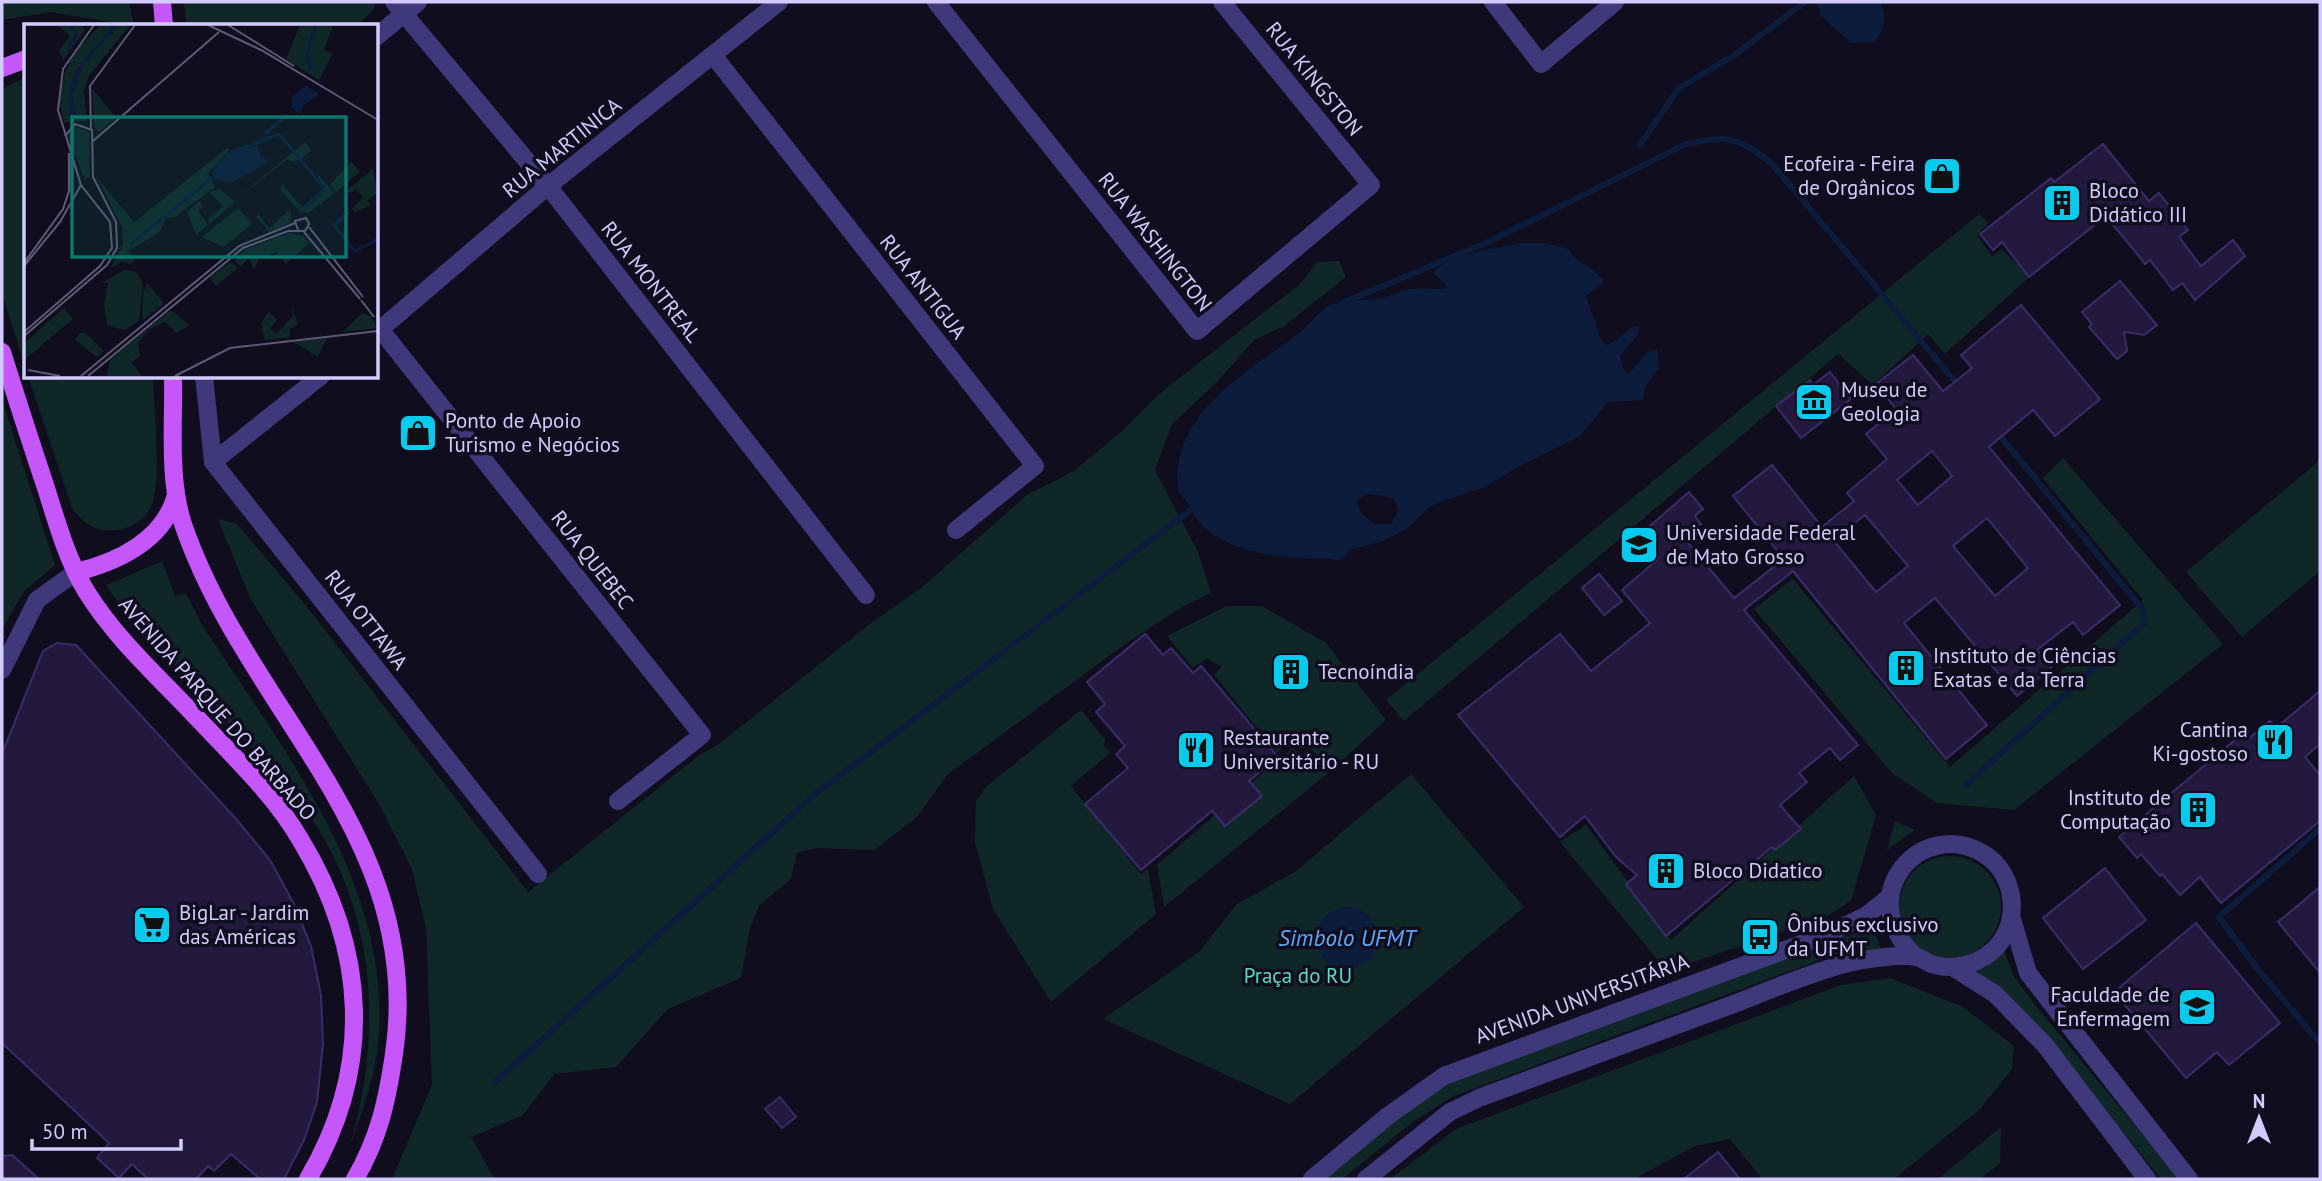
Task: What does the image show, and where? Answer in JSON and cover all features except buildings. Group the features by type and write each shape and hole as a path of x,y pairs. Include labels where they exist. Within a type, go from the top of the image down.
{"main road":[{"path":"162,2 164,24"},
{"path":"2,68 24,60"},
{"name":"AVENIDA PARQUE DO BARBADO","path":"2,352 58,527 76,572 100,612 129,648 201,722 299,836 335,912 354,982 355,1023 342,1108 308,1179"},
{"name":"AVENIDA PARQUE DO BARBADO","path":"173,378 176,494 183,524 231,631 318,763 364,849 379,889 393,942 399,1023 387,1106 368,1157 355,1179"},
{"path":"76,572 109,561 149,539 163,525 176,494"}],"street":[{"path":"378,34 399,8 418,2"},
{"name":"RUA MARTINICA","path":"378,331 548,186 779,2"},
{"name":"RUA WASHINGTON","path":"936,2 1197,331 1371,185"},
{"name":"RUA KINGSTON","path":"1222,2 1371,185"},
{"path":"1493,2 1541,64 1615,2"},
{"name":"RUA MONTREAL","path":"399,8 548,186 866,595"},
{"name":"RUA ANTIGUA","path":"713,55 1035,466 956,530"},
{"name":"RUA QUEBEC","path":"378,331 702,735 618,801"},
{"path":"205,378 213,462"},
{"path":"213,462 318,378"},
{"name":"RUA OTTAWA","path":"213,462 538,874"},
{"path":"2,670 37,600 76,572"},
{"name":"AVENIDA UNIVERSITÁRIA","path":"1312,1179 1389,1115 1444,1076 1831,933 1867,915 1888,898 1896,877 1922,851 1942,845 1963,846 1983,853 1997,864 2007,879 2012,896 2011,918 2028,972 2189,1179"},
{"path":"1888,898 1891,923 1900,942 1915,956 1934,965 1954,968 1974,963 1992,952 2004,936 2011,918"},
{"path":"1366,1179 1431,1126 1479,1098 1836,966 1915,956"},
{"path":"1954,968 1995,994 2019,1016 2045,1045 2147,1179"}],"green space":[{"path":"2,2 129,2 134,24 50,12 2,20"},
{"path":"184,2 372,2 375,8 359,24 186,24"},
{"path":"24,78 24,364 2,293 2,89"},
{"path":"1979,214 1988,223 1977,235 1992,256 2002,249 2029,277 1945,354 1928,334 1873,385 1838,354 1404,721 1386,700"},
{"path":"1339,261 1346,277 1284,326 1254,340 1218,381 1172,424 1155,470 1198,552 1211,593 1182,607 1128,642 948,774 917,817 874,850 817,848 797,853 791,879 759,906 750,928 741,978 668,1009 616,1067 554,1074 523,1115 471,1137 492,1175 498,1179 392,1179 432,1085 426,928 412,869 379,804 250,598 218,519 237,524 304,603 528,892 698,756 719,744 871,623 920,589 1027,495 1074,471 1121,432 1159,394 1300,284 1317,262"},
{"path":"29,378 153,378 157,458 153,501 148,512 128,527 110,531 86,522 72,508"},
{"path":"2,400 55,565 24,591 2,629"},
{"path":"2063,458 2223,644 2014,810 1937,803 1892,773 1754,609 1793,579 1950,767 2143,600 2043,478"},
{"path":"2320,460 2320,571 2242,637 2186,572"},
{"path":"162,561 175,596 186,593 201,623 264,718 324,817 348,869 367,922 378,977 379,1035 372,1078 349,1148 367,1063 369,1020 361,935 349,894 332,854 301,803 147,638 106,585"},
{"path":"1227,606 1261,606 1326,643 1386,720 1334,768 1296,739 1277,753 1214,675 1222,667 1207,658 1193,668 1167,636"},
{"path":"1081,710 1105,739 1104,746 1111,752 1071,786 1141,874 1148,869 1156,914 1051,1002 993,909 975,842 976,801 987,786"},
{"path":"1292,748 1328,773 1164,907 1157,865"},
{"name":"Praça do RU","path":"1411,774 1524,907 1290,1104 1103,1019 1199,952 1237,904 1296,871"},
{"path":"1854,776 1876,815 1851,901 1827,916 1667,971 1560,842 1586,825 1671,940"},
{"path":"1895,821 1915,830 1887,850"},
{"path":"1950,856 1969,860 1986,871 1997,888 2001,907 1997,926 1986,943 1969,954 1950,958 1931,954 1914,943 1903,926 1899,907 1903,888 1914,871 1931,860"},
{"path":"1873,927 1881,950 1833,955 1454,1096 1414,1121 1342,1179 1321,1179 1425,1094 1467,1074"},
{"path":"2004,950 2014,977 2036,1006 2179,1179 2161,1179 2034,1023 2002,990 1976,971 1985,968"},
{"path":"1890,978 1963,1007 2014,1046 2012,1069 1980,1109 1894,1179 1762,1179 1730,1139 1695,1146 1634,1179 1390,1179 1456,1129 1841,985"},
{"path":"2001,1127 2000,1163 1980,1179 1938,1179"}],"water":[{"path":"1817,2 1880,2 1884,13 1881,32 1875,42 1851,43 1820,15"},
{"path":"1519,243 1546,243 1569,249 1572,255 1596,272 1604,282 1586,296 1601,340 1607,345 1633,326 1638,326 1639,333 1620,356 1624,371 1630,372 1647,352 1657,349 1659,368 1646,385 1643,400 1608,402 1579,437 1520,466 1485,487 1440,502 1427,509 1407,529 1383,541 1350,550 1340,561 1285,557 1247,550 1223,540 1200,523 1178,491 1179,464 1185,440 1198,419 1233,382 1297,335 1328,306 1381,298 1408,289 1444,289 1447,286 1433,273 1450,260","holes":["1368,494 1388,497 1394,501 1398,511 1391,524 1374,524 1362,514 1356,500"]},
{"name":"Simbolo UFMT","path":"1341,907 1353,907 1369,916 1376,926 1376,950 1369,960 1353,969 1341,969 1330,964 1321,955 1316,944 1316,932 1321,921 1330,912"}],"waterway":[{"path":"1640,145 1679,88 1733,56 1805,2"},
{"path":"1337,310 1340,304 1488,242 1686,144 1712,139 1732,140 1751,148 1773,165 1959,386"},
{"path":"1966,785 2144,623 2143,610 1997,432"},
{"path":"495,1082 814,795 1196,506"},
{"path":"2320,829 2219,917 2259,971 2320,1043"}],"place":[{"name":"Ecofeira - Feira de Orgânicos","path":"1942,176"},
{"name":"Bloco Didático III","path":"2062,203"},
{"name":"Museu de Geologia","path":"1814,402"},
{"name":"Ponto de Apoio Turismo e Negócios","path":"418,433"},
{"name":"Universidade Federal de Mato Grosso","path":"1639,545"},
{"name":"Instituto de Ciências Exatas e da Terra","path":"1906,668"},
{"name":"Tecnoíndia","path":"1291,672"},
{"name":"Cantina Ki-gostoso","path":"2275,742"},
{"name":"Restaurante Universitário - RU","path":"1196,750"},
{"name":"Instituto de Computação","path":"2198,810"},
{"name":"Bloco Didatico","path":"1666,871"},
{"name":"BigLar - Jardim das Américas","path":"152,925"},
{"name":"Ônibus exclusivo da UFMT","path":"1760,937"},
{"name":"Faculdade de Enfermagem","path":"2197,1007"}]}
